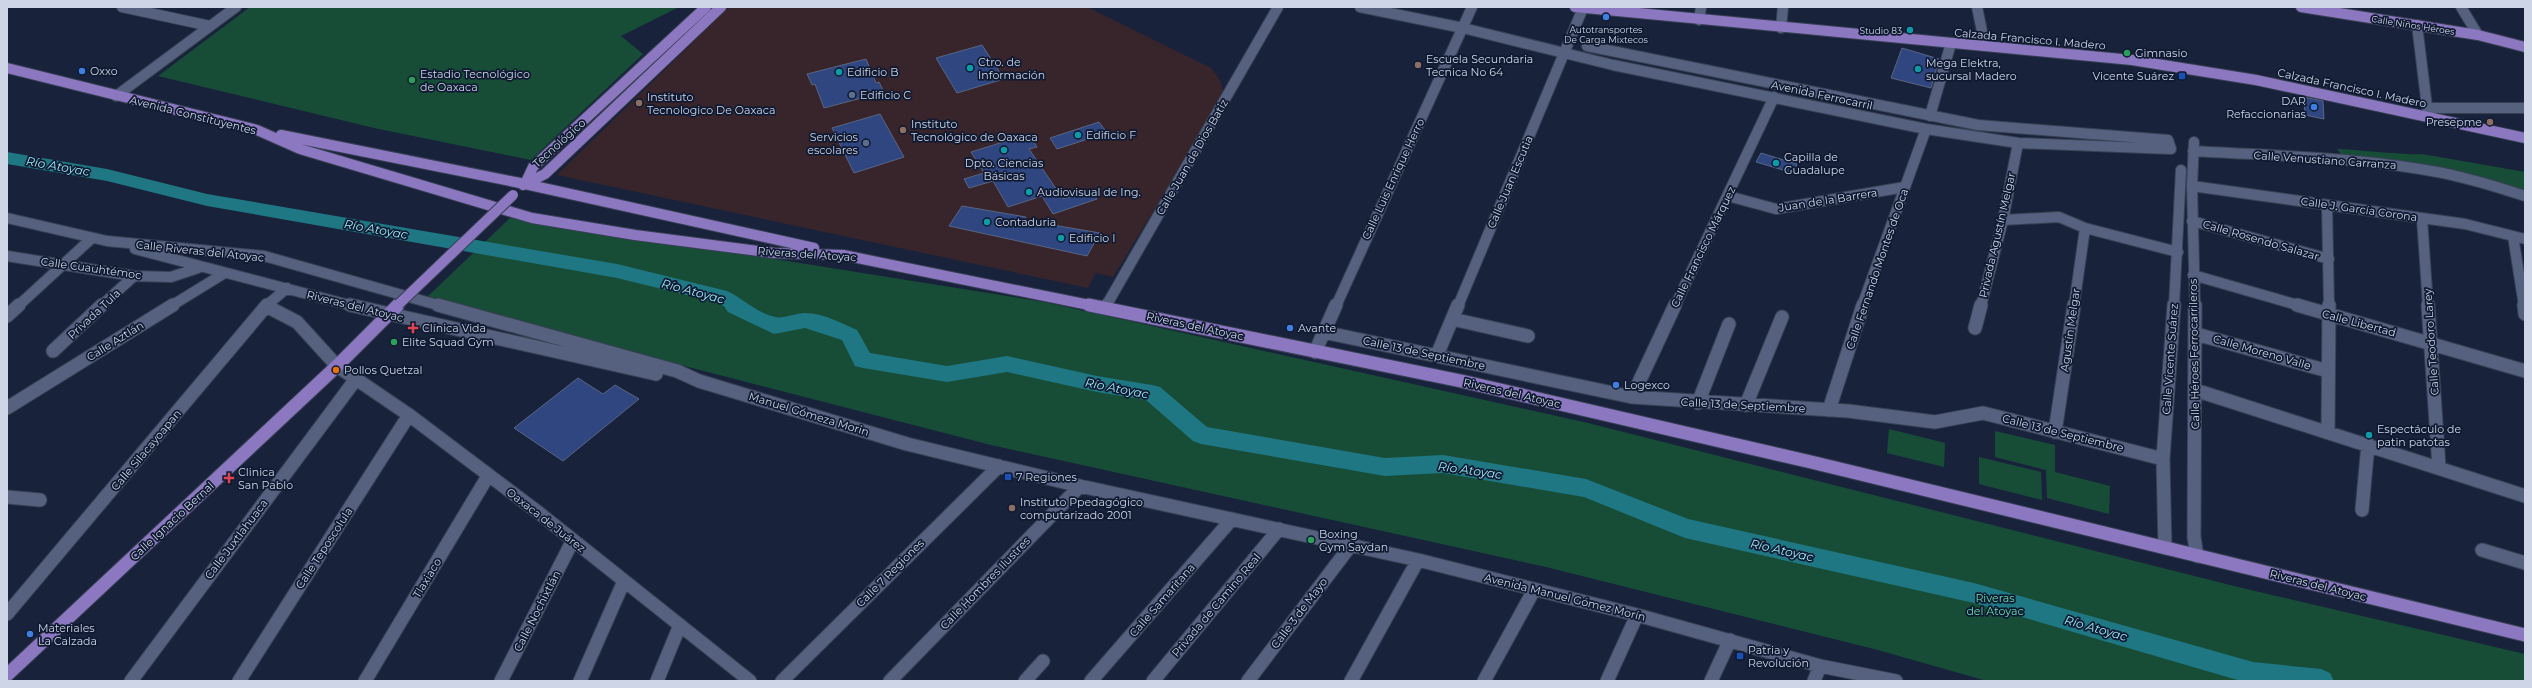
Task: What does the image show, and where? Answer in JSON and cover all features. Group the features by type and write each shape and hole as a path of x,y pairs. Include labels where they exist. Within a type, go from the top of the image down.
{"main road":[{"name":"Tecnológico","path":"525,184 533,167 706,7"},
{"name":"Tecnológico","path":"525,184 545,174 721,7"},
{"name":"Calzada Francisco I. Madero","path":"1579,7 1781,28 2132,60 2216,73 2428,112 2525,138"},
{"name":"Calle Niños Héroes","path":"2301,7 2478,35 2525,47"},
{"name":"Avenida Constituyentes","path":"7,68 258,130 300,149 490,205"},
{"path":"626,81 639,84"},
{"path":"258,130 525,184 843,255"},
{"name":"Calle Ignacio Bernal","path":"7,675 337,366 387,315 525,184"},
{"name":"Riveras del Atoyac","path":"490,205 532,218 635,236 774,253 843,255 1106,307 1461,382 1639,422 2525,636"}],"street":[{"path":"122,7 210,26"},
{"path":"116,96 236,7"},
{"name":"Calle Juan de Dios Batiz","path":"1106,307 1278,7"},
{"name":"Avenida Ferrocarril","path":"1360,7 1463,28 1613,65 1926,129 2018,143 2171,149 2168,140 1992,126 1930,116"},
{"name":"Calle Luis Enrique Herro","path":"1315,352 1472,7"},
{"name":"Calle Juan Escutia","path":"1437,355 1564,52 1579,7"},
{"path":"1698,20 1701,7"},
{"path":"1781,28 1782,7"},
{"path":"1977,7 1985,46"},
{"path":"2460,7 2478,35"},
{"path":"2417,25 2428,112 2525,108"},
{"path":"1587,46 1930,116 1950,43"},
{"name":"Calle Francisco Márquez","path":"1632,397 1774,97"},
{"name":"Calle Fernando Montes de Oca","path":"1828,410 1877,260 1906,187 1926,129"},
{"name":"Privada Agustín Melgar","path":"1975,328 2003,220 2018,143"},
{"name":"Calle Héroes Ferrocarrileros","path":"2194,147 2192,186 2193,275 2196,334 2194,537 2197,556"},
{"name":"Calle Venustiano Carranza","path":"2194,147 2344,160 2440,172 2525,196"},
{"name":"Calle Vicente Suárez","path":"2165,548 2163,459 2178,252 2181,170"},
{"name":"Calle J. García Corona","path":"2192,186 2465,224 2525,239"},
{"name":"Juan de la Barrera","path":"1728,196 1776,209 1906,187"},
{"path":"2327,205 2329,259 2328,431"},
{"name":"Calle Riveras del Atoyac","path":"7,218 107,241 264,256 391,293"},
{"path":"2003,220 2059,218 2085,228 2178,252"},
{"name":"Calle Teodoro Larey","path":"2422,218 2439,467"},
{"name":"Calle Rosendo Salazar","path":"2192,221 2329,259"},
{"name":"Agustín Melgar","path":"2055,432 2085,228"},
{"path":"2513,236 2525,314"},
{"path":"7,316 65,265 92,238"},
{"name":"Riveras del Atoyac","path":"107,241 198,268 287,288 387,315 672,377 699,381"},
{"name":"Calle Cuauhtémoc","path":"7,256 134,276 171,276 198,268"},
{"name":"Calle Aztlán","path":"7,408 223,274"},
{"name":"Calle Libertad","path":"2193,275 2329,316 2431,342 2525,371"},
{"name":"Privada Tula","path":"53,351 134,276"},
{"name":"Calle Silacayoapan","path":"7,614 149,448 266,306 287,288"},
{"name":"Manuel Gómeza Morin","path":"391,293 677,371 699,381 907,444 1080,486 1232,519"},
{"name":"Oaxaca de Juárez","path":"266,306 297,322 337,366 409,415 573,540 750,681"},
{"path":"1746,405 1782,317"},
{"path":"1452,319 1528,336"},
{"path":"1698,403 1729,324"},
{"name":"Calle 13 de Septiembre","path":"1323,332 1632,397 1698,403 1828,410 1935,422 1983,413 2163,459"},
{"name":"Calle Moreno Valle","path":"2196,334 2328,371"},
{"name":"Calle Juxtlahuaca","path":"131,681 356,379"},
{"path":"2195,390 2328,431 2525,496"},
{"name":"Calle Teposcolula","path":"239,681 409,415"},
{"path":"2362,510 2368,444"},
{"name":"Calle 7 Regiones","path":"782,681 999,466"},
{"name":"Tlaxiaco","path":"365,681 488,476"},
{"name":"Calle Hombres Ilustres","path":"890,681 1080,486"},
{"path":"7,497 40,500"},
{"name":"Avenida Manuel Gómez Morín","path":"1232,519 1418,560 1636,615 1820,666 1896,681"},
{"name":"Calle Samaritana","path":"1091,681 1232,519"},
{"name":"Privada de Camino Real","path":"1153,681 1279,529"},
{"name":"Calle Nochixtlán","path":"501,681 573,540"},
{"name":"Calle 3 de Mayo","path":"1248,681 1351,545"},
{"path":"2482,550 2525,563"},
{"path":"1351,681 1418,560"},
{"path":"580,681 624,581"},
{"path":"1484,681 1534,590"},
{"path":"1608,681 1636,615"},
{"path":"657,681 680,625"},
{"path":"1711,681 1730,640"},
{"path":"1025,681 1042,661"},
{"path":"1814,681 1820,666"}],"shaded area":[{"name":"Instituto Tecnológico de Oaxaca","path":"729,7 1087,7 1211,68 1220,80 1223,91 1220,102 1113,277 1096,273 1088,288 557,175"}],"green space":[{"path":"250,7 679,7 621,36 643,54 531,160 374,128 158,76"},
{"path":"2337,149 2422,154 2525,172 2525,193 2500,184 2426,165 2342,155"},
{"name":"Riveras del Atoyac","path":"511,217 1044,302 1588,423 2238,587 2525,654 2525,681 1987,681 1878,650 1546,567 991,445 425,299"},
{"path":"1889,429 1945,443 1944,467 1887,453"},
{"path":"1995,431 2055,445 2055,472 2110,486 2109,514 2047,498 2046,470 1995,457"},
{"path":"1979,457 2041,472 2042,500 1979,484"}],"building":[{"name":"Ctro. de Información","path":"982,45 1004,79 957,93 936,58"},
{"name":"Mega Elektra, sucursal Madero","path":"1902,48 1939,59 1931,88 1891,78"},
{"path":"866,59 876,83 879,82 884,92 824,108 815,84 812,85 807,74"},
{"name":"DAR Refaccionarias","path":"2304,97 2323,101 2324,119 2305,115"},
{"name":"Servicios escolares","path":"880,114 904,157 854,173 832,128"},
{"name":"Edificio F","path":"1099,122 1107,133 1057,149 1050,138"},
{"path":"1029,134 1037,147 1029,149 1063,199 1091,190 1097,199 1053,214 1042,196 1008,207 993,181 969,188 964,179 984,173 971,152"},
{"name":"Capilla de Guadalupe","path":"1761,153 1797,164 1793,173 1756,162"},
{"path":"962,206 1026,217 1024,220 1100,233 1087,256 949,226"},
{"path":"578,378 603,394 615,385 639,399 563,461 514,428"}],"waterway":[{"name":"Río Atoyac","path":"7,158 107,175 207,200 617,271 720,296 731,301 735,307 774,326 797,321 821,324 850,335 863,360 947,374 1007,364 1097,384 1152,393 1201,435 1385,467 1443,464 1586,488 1685,528 1974,593 2253,673 2321,681"}],"place":[{"name":"Autotransportes De Carga Mixtecos","path":"1606,17"},
{"name":"Studio 83","path":"1910,30"},
{"name":"Gimnasio","path":"2127,53"},
{"name":"Escuela Secundaria Tecnica No 64","path":"1418,65"},
{"name":"Ctro. de Información","path":"970,68"},
{"name":"Mega Elektra, sucursal Madero","path":"1918,69"},
{"name":"Oxxo","path":"82,71"},
{"name":"Edificio B","path":"839,72"},
{"name":"Vicente Suárez","path":"2182,76"},
{"name":"Estadio Tecnológico de Oaxaca","path":"412,80"},
{"name":"Edificio C","path":"852,95"},
{"name":"Instituto Tecnologico De Oaxaca","path":"639,103"},
{"name":"DAR Refaccionarias","path":"2314,107"},
{"name":"Presepme","path":"2490,122"},
{"name":"Instituto Tecnológico de Oaxaca","path":"903,130"},
{"name":"Edificio F","path":"1078,135"},
{"name":"Servicios escolares","path":"866,143"},
{"name":"Dpto. Ciencias Básicas","path":"1004,150"},
{"name":"Capilla de Guadalupe","path":"1776,163"},
{"name":"Audiovisual de Ing.","path":"1029,192"},
{"name":"Contaduria","path":"987,222"},
{"name":"Edificio I","path":"1061,238"},
{"name":"Clínica Vida","path":"413,328"},
{"name":"Avante","path":"1290,328"},
{"name":"Elite Squad Gym","path":"394,342"},
{"name":"Pollos Quetzal","path":"336,370"},
{"name":"Logexco","path":"1616,385"},
{"name":"Espectáculo de patin patotas","path":"2369,435"},
{"name":"7 Regiones","path":"1008,477"},
{"name":"Clinica San Pablo","path":"229,478"},
{"name":"Instituto Ppedagógico computarizado 2001","path":"1012,508"},
{"name":"Boxing Gym Saydan","path":"1311,540"},
{"name":"Materiales La Calzada","path":"30,634"},
{"name":"Patria y Revolución","path":"1740,656"}]}
